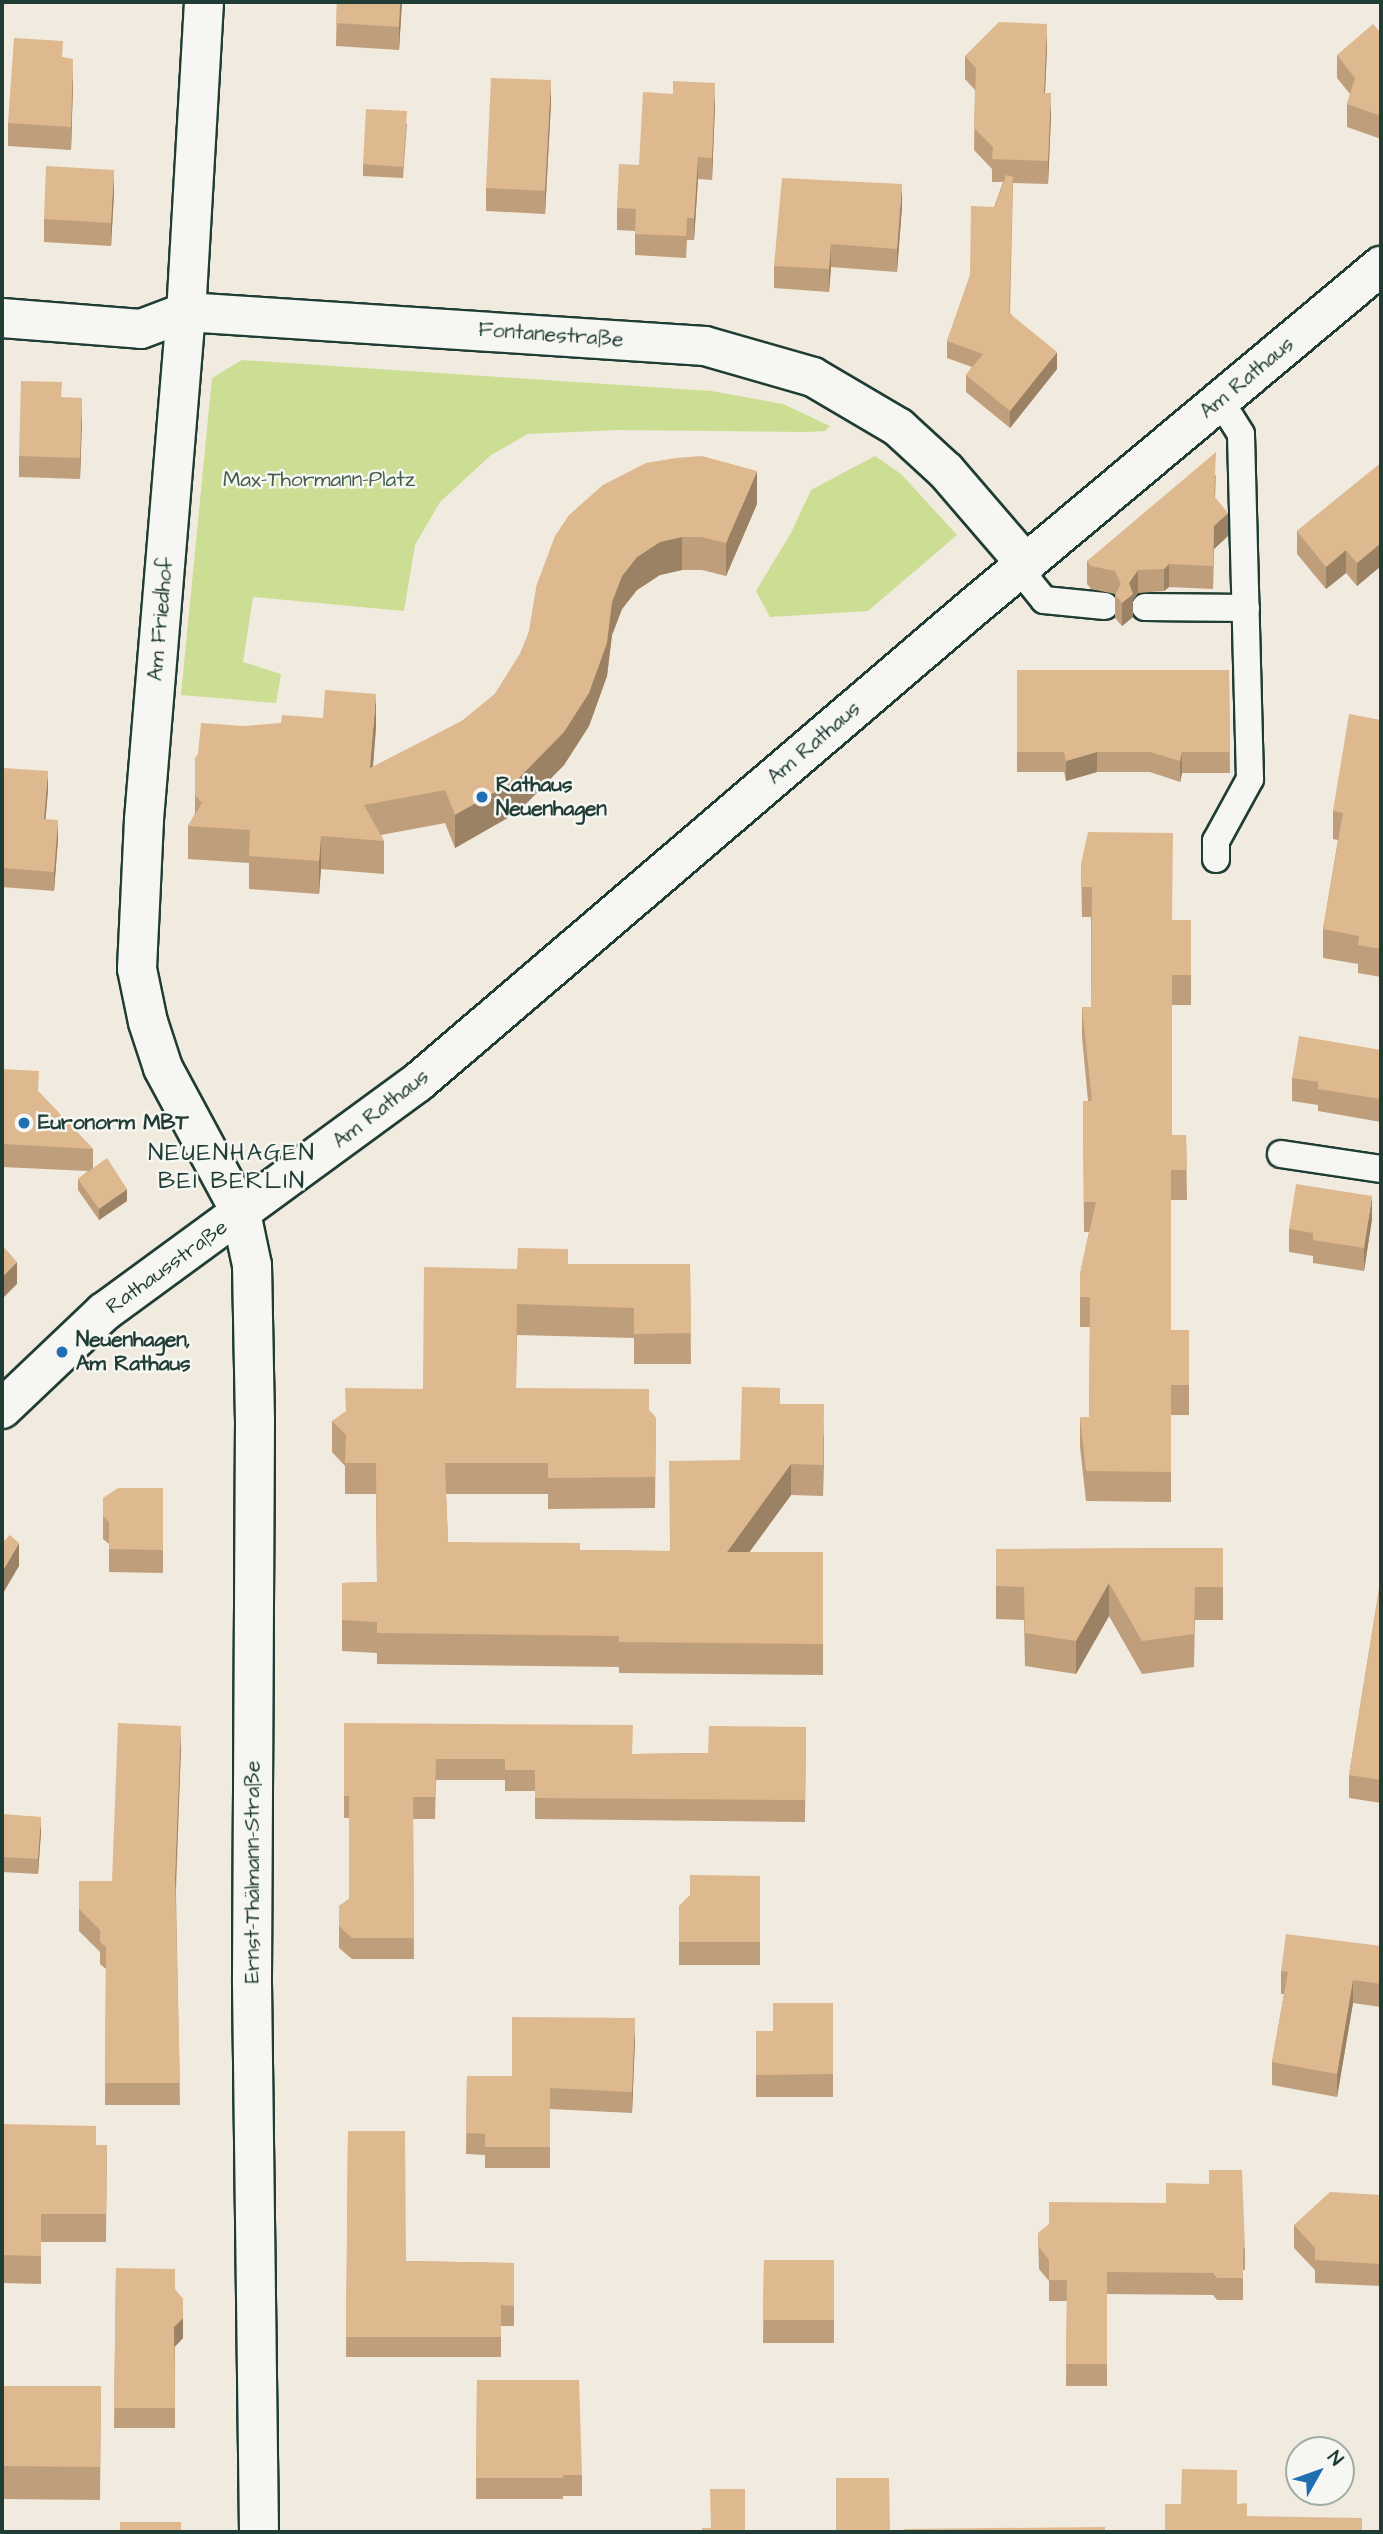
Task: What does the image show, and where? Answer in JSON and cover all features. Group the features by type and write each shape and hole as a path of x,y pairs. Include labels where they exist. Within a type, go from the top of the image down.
{"street":[{"name":"Am Friedhof","path":"204,2 186,312 144,820 137,969 148,1021 163,1068 241,1213"},
{"name":"Am Rathaus","path":"241,1213 417,1083 1022,567 1381,266"},
{"name":"Fontanestraße","path":"2,318 142,329 186,312 705,346 759,359 813,377 898,427 946,471 1022,567"},
{"name":"Rathausstraße","path":"2,1409 104,1312 241,1213"},
{"name":"Ernst-Thälmann-Straße","path":"241,1213 252,1265 254,1379 252,1983 259,2532"}],"lane":[{"path":"1216,859 1216,841 1250,779 1241,434 1220,400"},
{"path":"1022,567 1044,600 1105,606"},
{"path":"1145,607 1246,608"},
{"path":"1281,1154 1381,1169"}],"green space":[{"name":"Max-Thormann-Platz","path":"242,360 711,391 783,404 830,426 825,431 807,432 618,430 528,434 491,455 440,502 415,545 404,611 253,597 243,662 281,674 276,703 181,695 212,378"},
{"path":"875,456 901,474 957,535 868,611 770,617 756,591 791,533 811,490"}],"building":[{"path":"337,2 400,2 399,27 336,23"},
{"path":"999,22 1047,24 1044,93 1051,93 1048,161 992,159 993,147 974,128 976,68 965,56"},
{"path":"1373,24 1381,33 1381,116 1347,104 1355,78 1337,55"},
{"path":"14,38 63,41 62,57 73,59 71,127 8,123"},
{"path":"491,78 551,80 545,191 486,188"},
{"path":"673,81 715,83 712,158 698,157 694,218 687,218 686,236 635,234 636,209 617,208 619,164 639,165 643,92 673,94"},
{"path":"366,109 407,111 403,167 363,164"},
{"path":"46,166 114,170 111,223 44,219"},
{"path":"1006,175 1013,177 1009,313 1057,352 1010,411 966,375 983,354 947,341 970,275 971,206 995,207"},
{"path":"782,178 902,184 897,249 831,244 829,269 774,266"},
{"path":"21,381 62,382 61,397 82,398 80,458 19,456"},
{"path":"1216,452 1214,496 1228,513 1214,526 1213,566 1169,564 1164,569 1138,570 1129,583 1133,594 1122,603 1115,595 1121,584 1115,571 1091,566 1087,561"},
{"path":"702,456 757,471 726,543 702,537 682,537 660,542 637,557 622,576 612,602 607,643 589,693 564,732 518,779 455,815 445,790 364,805 384,841 321,836 319,861 249,856 250,830 188,826 202,803 195,795 195,758 198,754 201,723 243,726 281,723 282,715 323,718 325,690 376,694 370,768 462,721 495,694 520,654 529,632 537,584 555,536 569,515 603,485 646,463"},
{"path":"1381,463 1381,543 1357,563 1346,550 1326,567 1297,531"},
{"path":"1017,670 1229,670 1230,752 1182,752 1180,761 1150,752 1097,752 1066,761 1064,752 1017,752"},
{"path":"1349,714 1381,720 1381,949 1358,945 1359,936 1323,929 1343,813 1333,811"},
{"path":"3,768 48,771 44,819 58,820 54,872 2,868"},
{"path":"1088,832 1173,833 1172,920 1191,920 1191,975 1172,975 1172,1135 1186,1135 1187,1170 1171,1170 1171,1330 1189,1330 1189,1385 1171,1385 1171,1472 1086,1471 1080,1417 1089,1417 1090,1297 1080,1297 1080,1274 1096,1202 1084,1202 1083,1101 1092,1101 1082,1007 1091,1007 1092,887 1082,887 1081,864"},
{"path":"1299,1036 1381,1050 1381,1099 1318,1089 1318,1082 1292,1078"},
{"path":"2,1069 39,1071 38,1091 93,1149 2,1144"},
{"path":"107,1158 127,1189 99,1209 78,1179"},
{"path":"1296,1184 1372,1196 1364,1248 1313,1240 1313,1233 1289,1229"},
{"path":"2,1245 17,1262 2,1277"},
{"path":"518,1248 568,1249 568,1264 690,1264 691,1333 634,1334 634,1308 517,1304 516,1388 649,1389 649,1410 656,1418 655,1477 548,1478 548,1463 445,1463 448,1542 580,1543 580,1550 670,1551 669,1461 740,1460 742,1387 780,1388 780,1404 824,1404 823,1465 791,1464 727,1552 823,1552 823,1644 619,1642 619,1636 377,1633 377,1622 342,1620 342,1583 377,1582 376,1463 345,1463 346,1435 332,1421 346,1411 345,1388 423,1389 424,1267 517,1269"},
{"path":"118,1488 163,1488 163,1550 109,1549 109,1522 103,1516 103,1498"},
{"path":"10,1535 19,1543 2,1572 2,1543"},
{"path":"1223,1548 1223,1587 1195,1587 1194,1634 1142,1641 1109,1583 1076,1641 1025,1633 1024,1587 996,1586 996,1549"},
{"path":"1381,1577 1381,1780 1349,1775"},
{"path":"118,1723 181,1726 175,1879 180,2083 105,2083 106,1947 100,1942 100,1930 79,1909 79,1881 112,1881"},
{"path":"344,1723 633,1725 632,1754 708,1753 709,1726 806,1727 805,1800 535,1798 535,1770 505,1770 505,1759 436,1759 435,1797 413,1797 414,1938 352,1938 339,1926 339,1906 349,1899 349,1796 344,1796"},
{"path":"2,1814 41,1817 38,1859 2,1857"},
{"path":"690,1875 760,1876 760,1942 679,1942 679,1906 690,1895"},
{"path":"1286,1934 1381,1946 1381,1984 1353,1980 1337,2074 1272,2062 1288,1972 1281,1971"},
{"path":"773,2003 833,2003 833,2074 756,2075 756,2031 773,2031"},
{"path":"512,2017 635,2018 632,2092 550,2088 550,2147 485,2147 485,2134 466,2133 467,2076 512,2076"},
{"path":"2,2124 96,2126 96,2145 107,2145 106,2214 41,2214 41,2256 2,2255"},
{"path":"348,2131 405,2131 406,2261 514,2263 514,2306 501,2305 501,2337 346,2337"},
{"path":"1209,2170 1242,2170 1245,2248 1243,2278 1217,2278 1213,2273 1107,2272 1107,2364 1066,2364 1067,2280 1049,2280 1049,2260 1039,2247 1038,2233 1049,2224 1049,2202 1166,2203 1166,2183 1209,2184"},
{"path":"1330,2192 1381,2195 1381,2264 1315,2260 1315,2248 1294,2225"},
{"path":"764,2260 834,2260 834,2320 763,2320"},
{"path":"116,2268 175,2269 175,2289 183,2299 183,2318 174,2327 175,2408 114,2408"},
{"path":"477,2380 579,2380 582,2475 563,2475 563,2478 476,2478"},
{"path":"2,2386 101,2386 100,2467 2,2466"},
{"path":"1182,2469 1237,2470 1237,2504 1247,2503 1247,2516 1362,2518 1362,2532 1165,2532 1165,2504 1181,2504"},
{"path":"836,2478 889,2478 890,2532 836,2532"},
{"path":"710,2489 745,2489 745,2532 702,2532 702,2528 711,2528"},
{"path":"120,2522 181,2522 181,2532 120,2532"},
{"path":"1105,2527 1105,2532 904,2532 904,2529"}],"place":[{"name":"Rathaus Neuenhagen","path":"482,797"},
{"name":"Euronorm MBT","path":"24,1123"},
{"name":"Neuenhagen, Am Rathaus","path":"62,1352"}],"district":[{"name":"NEUENHAGEN BEI BERLIN","path":"232,1168"}]}
